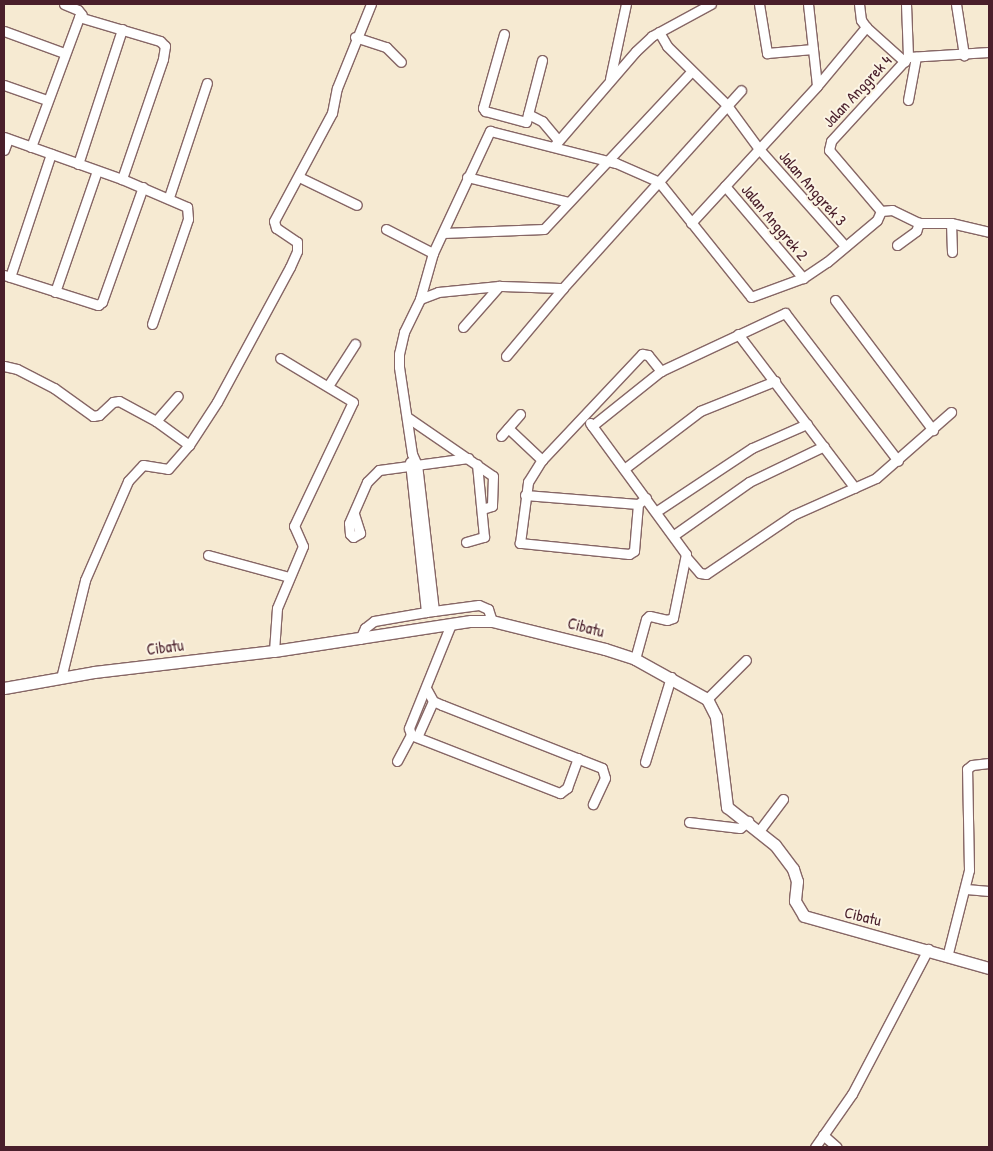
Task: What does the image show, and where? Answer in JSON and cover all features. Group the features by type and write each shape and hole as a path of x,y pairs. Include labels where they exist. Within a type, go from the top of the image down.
{"street":[{"path":"64,4 78,10 82,16 160,42 165,46 122,179"},
{"path":"62,678 84,580 128,481 143,465 168,470 189,445 259,328 297,252 296,242 276,228 274,222 332,113 336,88 355,37 365,23 371,4"},
{"path":"610,79 626,4"},
{"path":"556,143 610,79 659,32 711,4"},
{"path":"759,4 767,53 813,49"},
{"path":"808,4 817,86"},
{"path":"859,4 861,20 866,27 909,58 989,52"},
{"path":"906,4 909,58 908,100"},
{"path":"956,4 964,55"},
{"path":"31,147 64,53 82,16"},
{"path":"692,223 817,86 866,27"},
{"path":"78,164 122,29"},
{"path":"4,31 64,53"},
{"name":"Jalan Anggrek 3","path":"659,32 667,46 726,104 759,149 845,246"},
{"path":"504,34 483,108 485,111 524,124 542,60"},
{"path":"355,37 386,47 401,62"},
{"name":"Jalan Anggrek 4","path":"882,211 829,150 829,145 909,58"},
{"path":"442,233 537,232 544,229 605,160 692,71"},
{"path":"169,197 207,83"},
{"path":"4,85 47,100"},
{"path":"506,356 563,288 659,182 726,104 741,90"},
{"path":"528,114 542,121 556,143"},
{"path":"430,611 399,354 420,299 433,254 467,177 490,131 556,143 659,182 751,298 803,278 877,220 882,211 892,210 919,223 950,223 989,232"},
{"path":"4,150 6,138 98,170 185,204 189,212 152,324"},
{"path":"51,154 7,276 92,305 102,302 143,188"},
{"path":"55,292 98,170"},
{"path":"299,177 357,205"},
{"path":"467,177 568,202"},
{"name":"Jalan Anggrek 2","path":"725,186 803,278"},
{"path":"897,245 916,230 919,223"},
{"path":"950,223 952,252"},
{"path":"386,229 433,254"},
{"path":"420,299 457,289 499,286 563,288"},
{"path":"464,326 499,286"},
{"path":"835,300 932,430"},
{"path":"592,426 661,371 785,313 898,461"},
{"path":"738,334 856,488"},
{"path":"328,386 356,344"},
{"path":"642,501 634,551 629,554 522,544 520,540 528,482 542,460 585,417 642,354 648,355 661,371"},
{"path":"274,651 277,608 304,546 294,526 353,406 351,400 280,358"},
{"path":"4,366 17,369 54,388 90,416 99,415 116,401 156,421 189,445"},
{"path":"624,469 700,411 774,381"},
{"path":"156,421 178,396"},
{"path":"585,417 624,469 642,501 657,511 674,535 686,557 700,573 706,574 793,515 876,478 898,461 951,412"},
{"path":"501,436 520,414"},
{"path":"407,417 477,464 494,480 492,506 482,509"},
{"path":"657,511 752,448 807,424"},
{"path":"508,428 542,460"},
{"path":"674,535 749,482 824,446"},
{"path":"354,514 373,474 468,458"},
{"path":"466,542 483,539 477,464"},
{"path":"525,495 642,501"},
{"path":"208,555 289,578"},
{"path":"635,659 646,619 649,616 667,620 673,618 686,557"},
{"path":"360,639 365,628 374,622 430,611 479,606 488,609 492,621"},
{"name":"Cibatu","path":"4,688 62,678 360,639 452,624 492,621 635,659 671,677 707,699 716,717 725,803 759,831 793,869 797,881 795,901 804,916 928,949 947,957 989,968"},
{"path":"452,624 427,690 409,728 415,735 560,792 567,788 578,758"},
{"path":"707,699 746,660"},
{"path":"645,762 671,677"},
{"path":"427,690 433,701 578,758 605,772 593,804"},
{"path":"398,761 415,735 433,701"},
{"path":"947,957 966,889 967,769 972,765 989,763"},
{"path":"759,831 783,799"},
{"path":"689,822 740,828 748,821"},
{"path":"966,889 989,891"},
{"path":"815,1147 852,1094 928,949"},
{"path":"823,1135 837,1147"}]}
